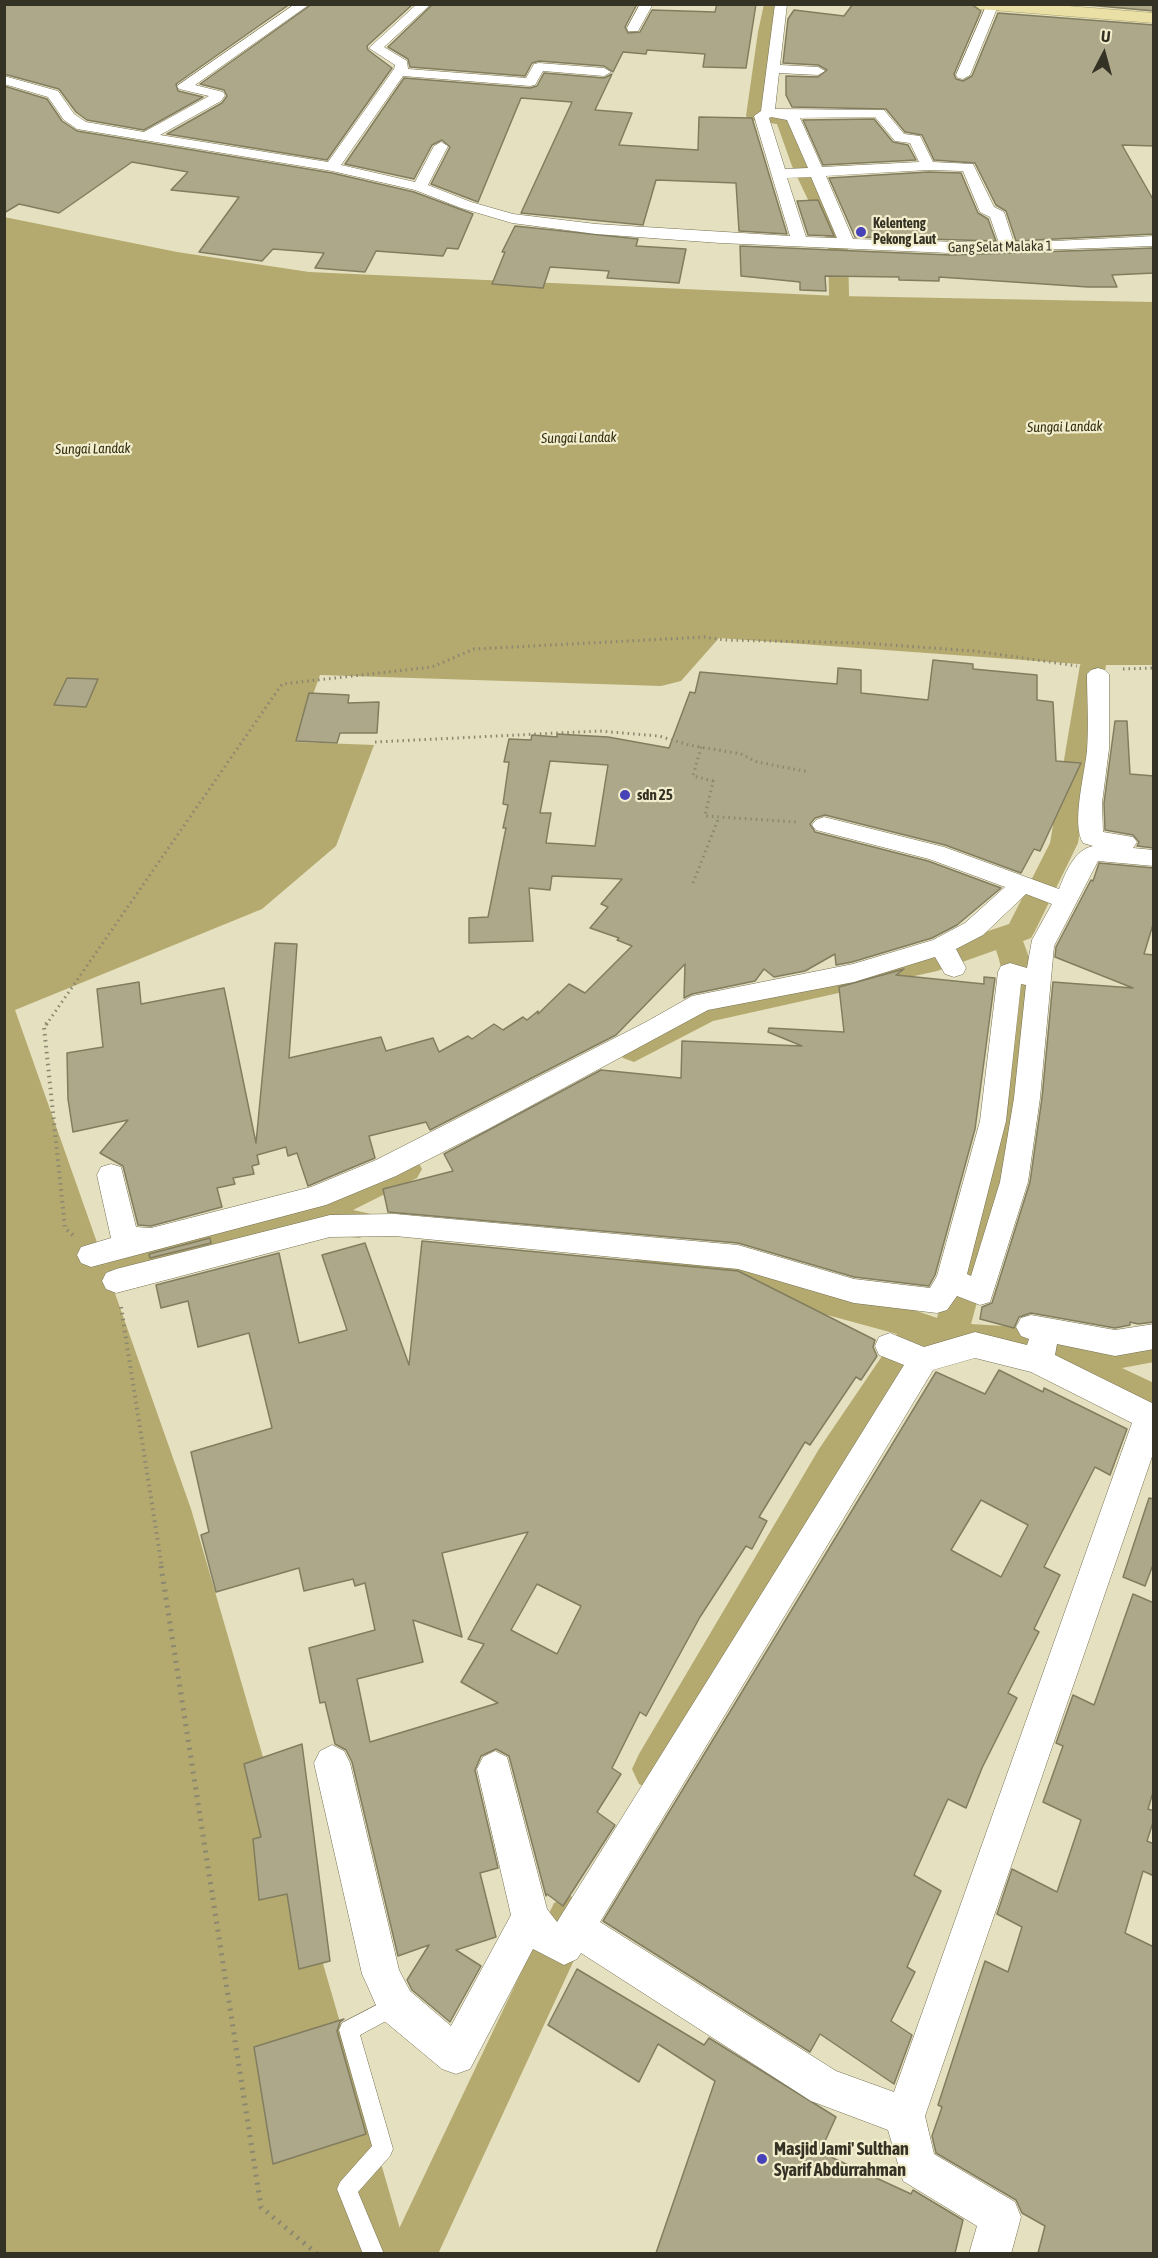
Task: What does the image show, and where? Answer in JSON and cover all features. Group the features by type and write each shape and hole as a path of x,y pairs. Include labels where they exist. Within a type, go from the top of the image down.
{"highway":[{"path":"986,5 1154,18"}],"street":[{"path":"145,136 216,98 218,95 216,94 184,86 304,4"},
{"path":"332,167 399,72 402,64 399,60 376,48 425,4"},
{"path":"633,28 647,4"},
{"path":"770,113 781,4"},
{"path":"963,75 986,5"},
{"path":"399,72 528,82 539,67 604,72"},
{"path":"773,69 818,71"},
{"name":"Gang Selat Malaka 1","path":"4,80 53,94 69,117 82,126 332,167 420,187 474,207 538,222 657,235 1008,248 1154,241"},
{"path":"799,241 761,116 770,113 879,113 900,138 915,139 928,166"},
{"path":"788,114 793,117 847,243"},
{"path":"420,187 441,146"},
{"path":"779,174 928,166 968,167 988,212 996,212 1008,248"},
{"path":"951,1280 979,1293 1014,1182 1042,946 1047,929 1066,900 1091,846 1091,803 1098,748 1098,674"},
{"path":"824,825 936,853 1066,900"},
{"path":"1091,846 1154,845"},
{"path":"1091,846 1106,852 1154,858"},
{"path":"91,1255 316,1197 386,1167 636,1039 701,1002 948,957 1022,884"},
{"path":"116,1281 330,1226 395,1225 698,1251 738,1257 854,1291 937,1301 951,1280 993,1121 1010,972 1039,980"},
{"path":"993,1121 1022,1128"},
{"path":"111,1174 124,1238 132,1236 150,1239"},
{"path":"890,1346 923,1360 975,1345 1038,1339 1115,1343 1154,1336"},
{"path":"990,2253 1000,2217 917,2167 905,2116 1152,1418 1038,1339"},
{"path":"332,1763 381,1974 396,2006 456,2055 553,1931 923,1360"},
{"path":"495,1769 553,1931 825,2087 905,2116"}],"lane":[{"path":"374,2253 347,2189 383,2150 349,2030 396,2006"}],"path":[{"path":"375,742 599,731 659,736 741,754 757,762 809,772"},
{"path":"701,747 693,776 713,781 705,816 824,825"},
{"path":"693,883 719,818"}],"water":[{"name":"Sungai Landak","path":"4,217 177,252 309,272 839,296 1153,302 1153,665 1093,665 719,638 681,681 661,686 320,675 296,742 374,745 336,846 262,909 15,1010 191,1509 407,2253 5,2253"}],"building":[{"path":"4,4 290,4 176,84 178,91 203,97 144,130 87,120 76,112 59,89 4,74"},
{"path":"312,4 413,4 367,46 368,50 392,68 327,160 167,134 222,103 227,96 224,90 200,84"},
{"path":"433,4 637,4 625,27 628,33 640,32 652,10 715,12 717,4 756,4 746,68 703,67 705,54 647,50 646,54 623,52 613,72 604,66 539,61 532,63 525,76 410,67 408,59 388,47"},
{"path":"853,4 971,4 981,11 954,74 956,79 963,81 972,76 998,13 1154,25 1154,146 1122,145 1154,201 1154,234 1016,241 1006,211 996,205 975,163 934,160 922,135 905,132 886,109 792,107 786,95 786,76 818,77 827,70 818,65 783,63 788,19 794,10 844,16"},
{"path":"1077,4 1154,4 1154,11"},
{"path":"544,73 604,78 612,74 595,110 632,113 619,145 698,150 699,117 752,118 787,234 739,231 736,183 656,180 643,225 521,213 572,102 521,98 478,202 431,184 450,147 442,140 432,145 414,179 345,164 404,78 530,88 537,86"},
{"path":"4,86 47,99 62,121 77,131 332,173 414,192 473,214 458,249 447,248 443,256 376,251 365,272 315,268 324,253 273,249 262,261 199,252 239,197 171,190 188,172 132,162 59,213 19,204 4,213"},
{"path":"874,119 893,142 908,145 916,160 823,165 803,120"},
{"path":"928,172 961,173 978,213 988,219 996,241 855,237 829,178"},
{"path":"818,200 834,236 808,235 797,201"},
{"path":"515,226 638,239 636,246 686,249 679,283 607,278 609,271 550,267 543,288 492,284 505,252 502,252"},
{"path":"740,246 950,255 1154,248 1154,273 1112,275 1117,287 939,277 939,281 899,280 899,277 825,276 826,291 800,290 800,282 741,276"},
{"path":"933,660 973,664 973,669 1037,675 1037,700 1053,702 1056,761 1081,763 1040,851 1034,849 1021,873 945,845 825,815 815,818 810,824 815,832 928,861 1001,888 957,925 932,938 836,965 835,954 805,971 774,977 764,969 755,981 692,994 684,998 685,964 616,1035 430,1130 426,1122 369,1136 375,1158 308,1186 297,1153 288,1156 286,1147 257,1155 259,1164 252,1166 254,1174 233,1178 235,1184 217,1188 222,1207 151,1226 138,1225 123,1166 100,1153 128,1120 73,1132 68,1099 67,1053 103,1047 97,989 139,982 141,1004 224,988 256,1143 275,943 297,944 289,1058 381,1037 386,1051 433,1038 439,1052 468,1036 472,1039 494,1024 503,1030 523,1017 527,1020 538,1011 538,1014 569,984 585,993 632,946 617,940 619,938 590,928 608,907 601,904 622,879 552,876 550,890 529,888 533,941 469,943 469,918 488,917 506,828 503,828 508,805 503,804 509,762 504,762 509,739 531,740 532,735 557,737 557,734 608,737 669,748 690,692 695,693 700,672 837,684 838,668 861,670 861,693 928,700","holes":["550,761 608,765 595,846 546,843 551,813 540,813"]},
{"path":"67,678 98,679 86,707 54,705"},
{"path":"309,693 349,695 348,703 379,702 377,733 340,733 337,743 296,741"},
{"path":"1115,721 1127,721 1130,774 1154,776 1154,848 1137,846 1139,842 1133,835 1105,830 1104,803"},
{"path":"1099,863 1154,868 1154,921 1144,954 1154,955 1154,1322 1138,1324 1130,1322 1130,1325 1115,1328 1031,1313 1019,1317 1014,1328 980,1319 982,1307 992,1303 1030,1182 1042,1098 1053,982 1133,988 1055,957 1056,947 1091,880 1093,881"},
{"path":"904,969 896,975 984,984 984,977 995,978 975,1129 935,1275 929,1286 854,1277 738,1243 388,1212 383,1189 453,1171 444,1154 601,1070 681,1078 682,1041 802,1046 768,1032 769,1028 844,1032 839,987"},
{"path":"210,1238 211,1243 150,1258 149,1254"},
{"path":"422,1241 738,1271 875,1340 873,1347 877,1356 861,1380 856,1377 810,1445 805,1442 759,1517 767,1521 752,1549 746,1546 700,1617 646,1716 640,1712 612,1768 621,1774 597,1812 615,1825 563,1906 547,1894 546,1896 509,1756 496,1749 481,1756 475,1770 498,1868 480,1873 496,1937 456,1950 481,1966 450,2022 412,1990 407,1980 429,1945 398,1956 352,1762 346,1750 335,1744 325,1702 320,1703 309,1648 375,1630 365,1583 355,1586 353,1579 304,1591 299,1568 216,1592 201,1535 209,1532 191,1452 272,1428 249,1333 198,1347 188,1301 161,1308 156,1285 279,1253 299,1343 347,1330 322,1255 365,1243 409,1365","holes":["528,1532 468,1639 484,1644 461,1682 498,1703 370,1742 357,1679 423,1662 413,1620 462,1637 442,1553","537,1584 581,1606 557,1654 511,1630"]},
{"path":"999,1370 1043,1392 1044,1388 1127,1429 1110,1475 1095,1467 1044,1567 1060,1575 1034,1629 1039,1632 1008,1693 1017,1698 982,1768 966,1808 948,1799 914,1875 941,1891 907,1967 915,1972 891,2021 912,2035 894,2084 820,2034 810,2052 603,1921 936,1372 985,1394","holes":["981,1500 1028,1525 1001,1577 951,1550"]},
{"path":"1149,1498 1154,1499 1154,1562 1145,1586 1123,1577"},
{"path":"1133,1594 1154,1603 1154,1789 1148,1809 1154,1811 1154,1819 1147,1841 1154,1844 1154,1876 1143,1871 1125,1933 1154,1947 1154,2253 1038,2253 1045,2226 1022,2213 1016,2200 936,2153 932,2136 942,2107 938,2105 985,1961 1008,1972 1022,1927 997,1914 1012,1869 1057,1892 1081,1820 1043,1802 1063,1746 1056,1743 1073,1695 1094,1705"},
{"path":"302,1744 330,1961 299,1969 287,1894 259,1900 253,1839 261,1837 244,1764"},
{"name":"Masjid Jami' Sulthan Syarif Abdurrahman","path":"577,1969 704,2045 709,2038 836,2117 820,2152 911,2194 913,2190 963,2220 955,2253 656,2253 715,2081 658,2044 639,2082 548,2025"},
{"path":"344,2019 340,2022 337,2031 366,2134 273,2164 254,2047"}],"waterway":[{"path":"772,4 765,32 755,116 784,120 801,166 838,242 839,296"},
{"path":"634,1050 705,1012 937,960 1020,931 1064,843 1093,665"},
{"path":"949,1338 996,1172 1020,1050 1019,971 1006,936"},
{"path":"304,1218 405,1169"},
{"path":"122,1266 304,1218"},
{"path":"304,1218 359,1224"},
{"path":"652,1257 677,1260 885,1315 949,1338"},
{"path":"654,1769 833,1461 921,1328"},
{"path":"949,1338 1052,1344 1073,1361"},
{"path":"1073,1361 1152,1347"},
{"path":"1073,1361 1154,1401"},
{"path":"412,2254 570,1919"}],"place":[{"name":"Kelenteng Pekong Laut","path":"861,232"},
{"name":"sdn 25","path":"625,795"},
{"name":"Masjid Jami' Sulthan Syarif Abdurrahman","path":"762,2159"}]}
